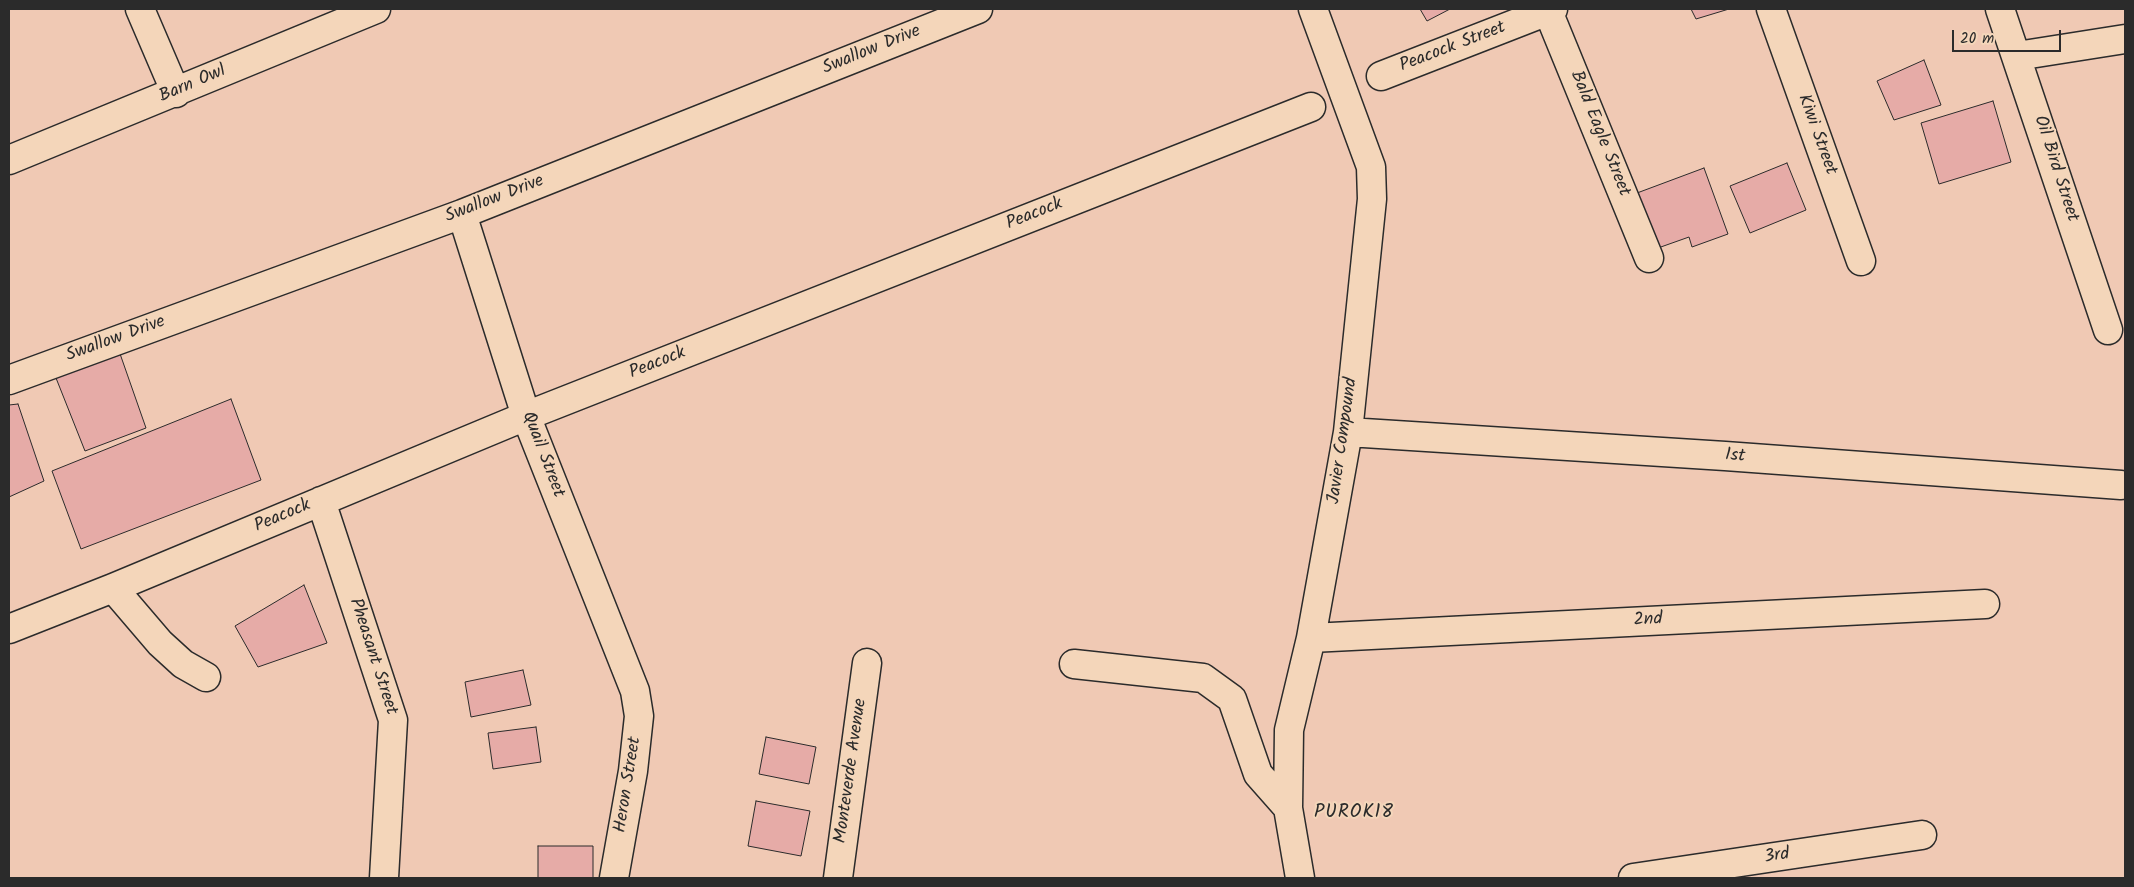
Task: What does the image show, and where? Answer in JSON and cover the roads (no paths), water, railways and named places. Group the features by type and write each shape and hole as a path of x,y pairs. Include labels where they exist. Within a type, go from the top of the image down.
{"street":[{"path":"140,9 176,93"},
{"name":"Swallow Drive","path":"9,380 462,214 978,9"},
{"name":"Javier Compound","path":"1300,878 1288,808 1289,730 1310,638 1348,432 1372,199 1371,167 1313,9"},
{"name":"Kiwi Street","path":"1771,9 1861,261"},
{"name":"Oil Bird Street","path":"2000,9 2108,330"},
{"name":"Peacock Street","path":"1381,76 1551,10"},
{"name":"Bald Eagle Street","path":"1551,10 1650,258"},
{"name":"Barn Owl","path":"9,160 176,93 362,11"},
{"path":"2017,56 2125,39"},
{"name":"Peacock","path":"9,629 113,588 526,416 1310,107"},
{"name":"Quail Street","path":"462,214 526,416 635,691"},
{"name":"1st","path":"1348,432 1725,456 2121,486"},
{"name":"Pheasant Street","path":"321,501 393,720 384,878"},
{"path":"113,588 160,644 183,664 206,677"},
{"name":"2nd","path":"1310,638 1985,604"},
{"name":"Monteverde Avenue","path":"838,878 867,663"},
{"path":"1074,664 1203,678 1232,699 1258,774 1288,808"},
{"name":"Heron Street","path":"614,878 638,726 639,716 635,691"},
{"name":"3rd","path":"1633,878 1922,835"}],"district":[{"name":"PUROK18","path":"1354,814"}]}
